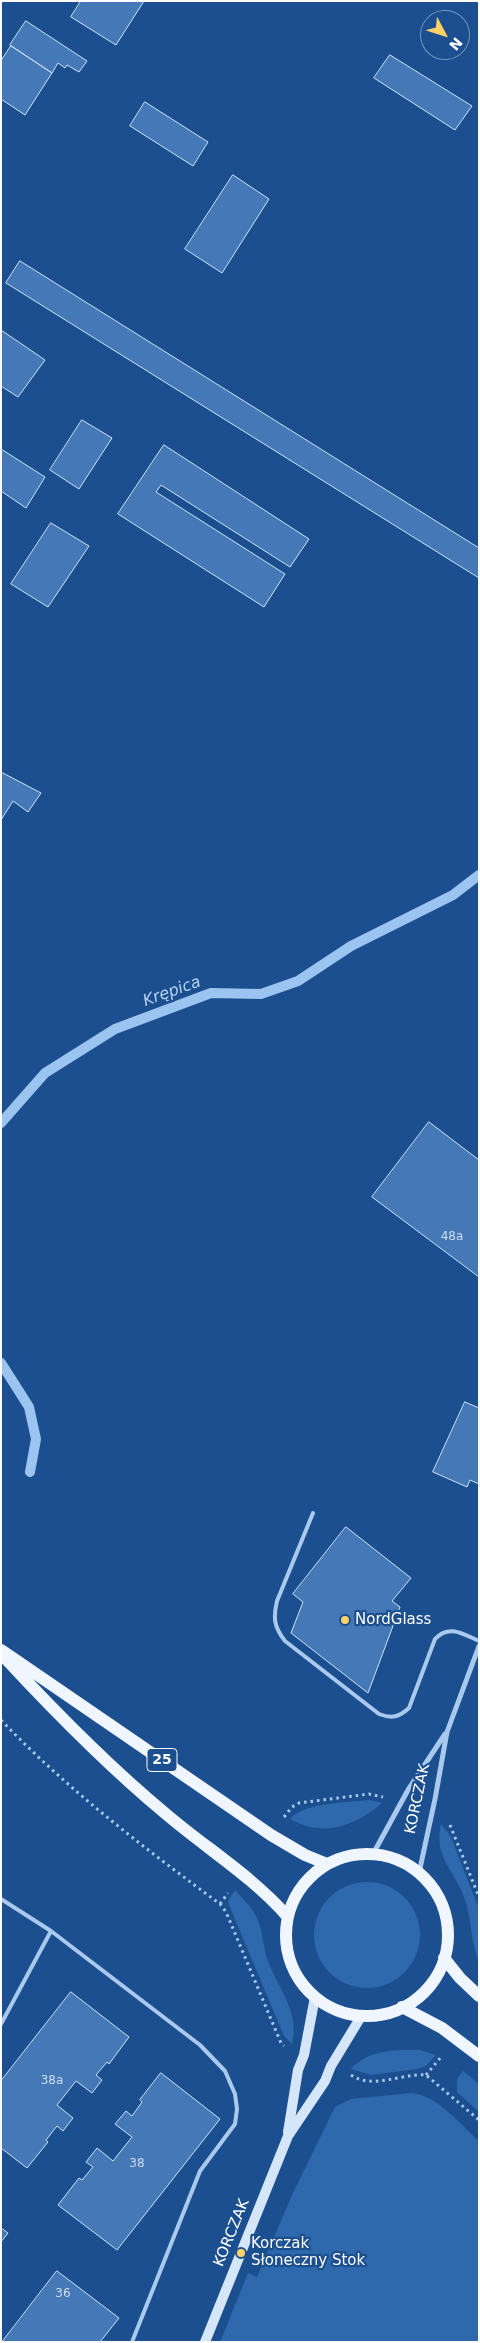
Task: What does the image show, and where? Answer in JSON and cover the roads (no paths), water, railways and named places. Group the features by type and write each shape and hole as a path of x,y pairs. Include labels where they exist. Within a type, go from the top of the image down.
{"main road":[{"name":"25","path":"1,1650 271,1835 305,1855 327,1864"},
{"name":"25","path":"1,1655 112,1768 167,1815 243,1872 269,1895 288,1917"},
{"path":"358,1854 373,1854 390,1857 405,1863 432,1886 441,1903 446,1921 448,1940 444,1958 435,1978 421,1995 402,2007 383,2014 362,2016 330,2007 315,1998 303,1985 291,1961 286,1934 288,1917 296,1896 310,1878 327,1864 358,1854"},
{"path":"444,1958 479,1996"},
{"path":"402,2007 442,2028 479,2056"}],"street":[{"name":"KORCZAK","path":"419,1873 447,1732 479,1646"},
{"name":"KORCZAK","path":"373,1854 401,1803 447,1732"},
{"path":"288,2136 298,2070 304,2055 315,1998"},
{"path":"288,2136 325,2081 331,2066 362,2016"},
{"name":"KORCZAK","path":"205,2342 288,2136"}],"lane":[{"path":"313,1513 277,1601 274,1615 276,1630 285,1641 379,1714 390,1718 401,1716 409,1708 435,1639 441,1633 449,1630 456,1631 479,1641"},
{"path":"1,1899 51,1932 216,2059 226,2071 235,2094 237,2109 234,2124 200,2171 132,2342"},
{"path":"1,2024 51,1932"}],"waterway":[{"name":"Krępica","path":"1,1123 45,1073 115,1029 211,993 261,994 298,981 351,946 453,895 479,875"},
{"name":"Krępica","path":"1,1363 29,1407 36,1439 30,1472"}],"place":[{"name":"NordGlass","path":"345,1620"},
{"name":"Korczak Słoneczny Stok","path":"241,2253"}]}
